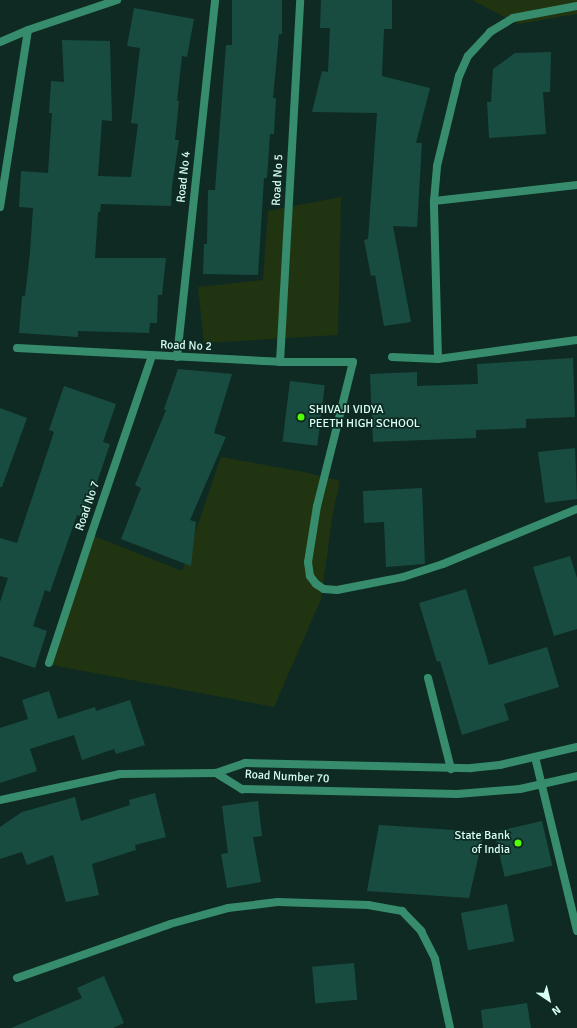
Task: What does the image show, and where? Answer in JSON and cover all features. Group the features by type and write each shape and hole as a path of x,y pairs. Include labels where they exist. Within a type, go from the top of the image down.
{"street":[{"path":"0,42 28,30 117,0"},
{"name":"Road No 4","path":"177,357 215,0"},
{"name":"Road No 5","path":"280,362 300,0"},
{"path":"438,359 434,201 439,158 459,76 468,56 490,32 513,18 577,6"},
{"path":"0,207 28,30"},
{"path":"434,201 577,185"},
{"path":"392,357 438,359 577,340"},
{"name":"Road No 2","path":"17,348 280,362 353,362 317,506 308,562 310,576 316,584 324,589 337,590 403,577 443,564 577,509"},
{"name":"Road No 7","path":"49,663 90,535 152,356"},
{"path":"428,678 451,769"},
{"path":"0,800 120,774 216,773 245,763 451,769 500,765 577,747"},
{"path":"535,757 577,931"},
{"name":"Road Number 70","path":"216,773 242,789 457,794 520,789 577,776"},
{"path":"17,978 170,924 228,908 278,902 368,905 402,911 421,931 435,959 450,1028"}],"green space":[{"path":"472,0 577,0 577,14 518,24"},
{"path":"341,197 338,335 204,343 198,287 263,280 268,211"},
{"path":"221,457 304,472 340,481 333,512 321,599 274,707 52,665 94,536 182,571"}],"building":[{"path":"232,0 282,0 282,34 279,34 273,98 276,98 274,134 270,134 267,178 264,178 258,275 203,274 204,244 207,244 208,190 215,190 226,45 232,45"},
{"path":"321,0 392,0 392,29 384,29 382,76 430,88 416,143 422,143 417,227 393,226 411,322 384,326 375,275 371,276 364,240 368,239 377,113 312,112 322,71 328,72 330,28 320,28"},
{"path":"134,8 194,19 187,57 182,56 177,101 179,101 175,140 179,140 172,186 171,206 101,204 100,212 98,212 95,258 166,258 162,295 158,295 157,323 150,323 149,333 78,331 78,337 19,333 22,296 25,296 30,253 33,208 19,207 21,171 48,173 52,113 49,113 51,81 64,82 62,40 110,41 112,121 102,120 98,176 131,177 138,124 131,123 140,48 127,46"},
{"path":"551,52 550,92 543,92 546,134 489,138 487,102 491,102 493,69 515,53"},
{"path":"573,358 575,417 526,419 526,428 476,430 476,438 373,442 370,374 417,372 417,386 478,384 477,364"},
{"path":"178,369 232,374 214,433 226,437 190,520 196,522 191,566 121,539 141,488 135,485 166,410 164,409"},
{"path":"290,381 325,385 317,446 283,442"},
{"path":"64,386 116,404 103,442 110,444 85,518 77,515 50,592 45,590 33,626 47,631 35,668 0,656 0,602 8,578 0,576 0,538 17,543 54,432 49,430"},
{"path":"0,408 27,418 2,487 0,487"},
{"path":"575,448 577,499 545,503 538,452"},
{"path":"422,488 425,564 386,567 384,522 364,523 363,491"},
{"path":"570,556 577,578 577,629 554,636 533,567"},
{"path":"466,589 489,665 547,647 559,687 504,704 509,720 462,735 440,661 437,662 419,603"},
{"path":"49,691 58,719 95,707 96,711 130,700 145,745 116,754 114,749 82,760 74,735 30,749 37,771 0,783 0,728 28,719 22,700"},
{"path":"155,793 166,837 135,845 136,850 92,864 99,895 66,902 53,855 27,865 22,852 0,859 0,827 22,812 75,797 81,821 130,805 129,800"},
{"path":"258,801 262,836 253,837 261,882 227,888 221,854 228,853 222,806"},
{"path":"542,821 552,866 505,877 494,832"},
{"path":"379,825 484,832 469,898 367,891"},
{"path":"507,904 514,941 468,950 461,913"},
{"path":"354,963 357,1000 315,1004 312,967"},
{"path":"104,976 124,1023 113,1028 11,1028 82,998 77,988"},
{"path":"527,1003 531,1028 483,1028 481,1010"}],"place":[{"name":"SHIVAJI VIDYA PEETH HIGH SCHOOL","path":"301,417"},
{"name":"State Bank of India","path":"518,843"}]}
